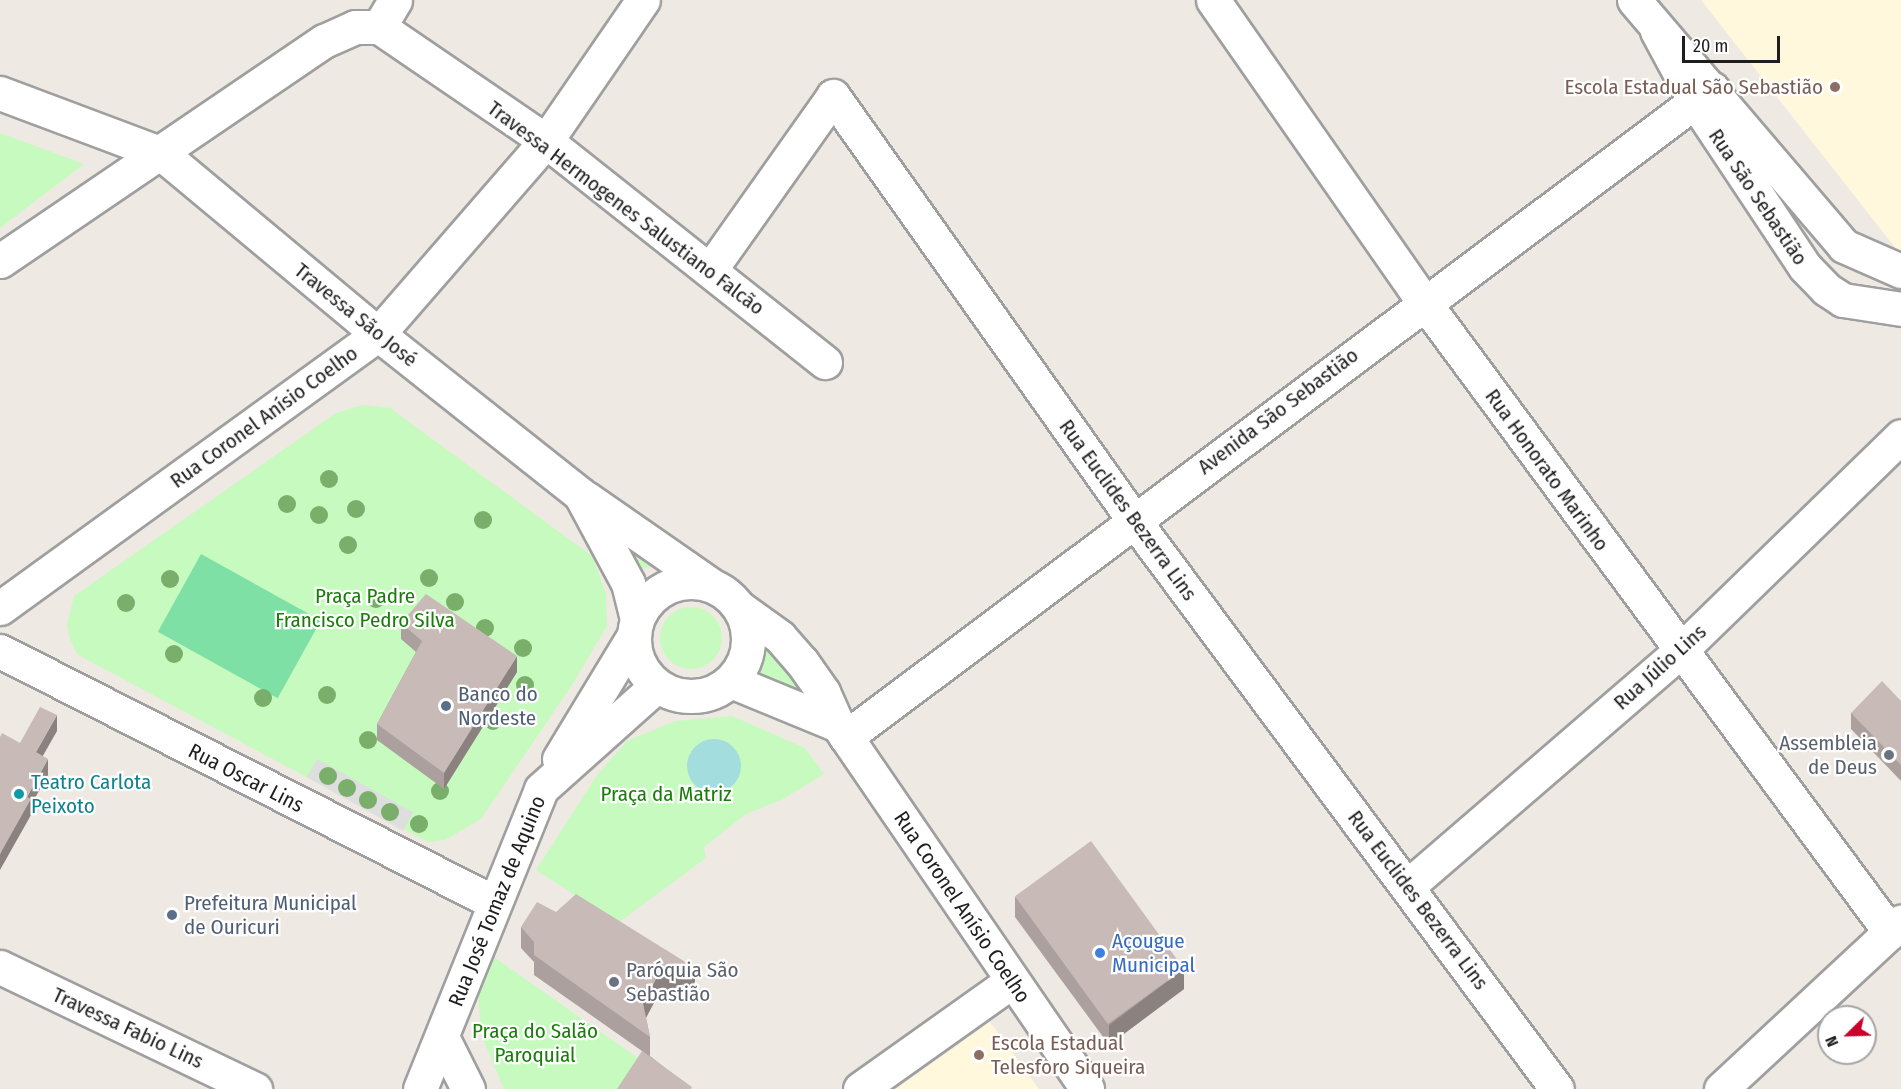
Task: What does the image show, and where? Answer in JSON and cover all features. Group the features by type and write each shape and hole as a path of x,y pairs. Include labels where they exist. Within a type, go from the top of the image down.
{"street":[{"name":"Rua Coronel Anísio Coelho","path":"0,608 378,334 546,141 643,0"},
{"name":"Rua Honorato Marinho","path":"1213,0 1424,302 1680,651 1895,927"},
{"name":"Rua São Sebastião","path":"1634,0 1704,96 1798,258 1826,289 1860,305 1901,309"},
{"name":"Travessa Hermogenes Salustiano Falcão","path":"0,261 162,154 324,41 387,14 825,363"},
{"name":"Travessa São José","path":"0,93 162,154 378,334 580,494 628,583 635,627"},
{"name":"Rua Euclides Bezerra Lins","path":"710,270 833,96 1133,519 1557,1089"},
{"name":"Avenida São Sebastião","path":"842,731 1133,519 1704,96"},
{"name":"Rua São Sebastião","path":"1704,96 1844,246 1901,271"},
{"name":"Rua Júlio Lins","path":"1408,886 1680,651 1901,436"},
{"name":"Rua Coronel Anísio Coelho","path":"580,494 711,585 780,637 802,662 823,692 842,731 1087,1089"},
{"path":"541,789 659,590 694,581 711,585"},
{"path":"635,627 644,672 656,686 674,695 694,697 714,693 730,681 743,666 748,646 747,627 740,608"},
{"name":"Rua Oscar Lins","path":"0,651 493,902"},
{"path":"730,681 842,731"},
{"name":"Rua José Tomaz de Aquino","path":"420,1089 493,902 541,789 656,686"},
{"path":"1721,1089 1895,927"},
{"name":"Travessa Fabio Lins","path":"0,967 255,1089"},
{"path":"860,1089 1012,981"},
{"path":"442,1037 468,1089"}],"shaded area":[{"name":"Escola Estadual São Sebastião","path":"1701,0 1901,0 1901,251 1897,250"},
{"path":"317,759 413,812 403,831 307,777"},
{"name":"Escola Estadual Telesforo Siqueira","path":"990,1022 1039,1089 896,1089"}],"green space":[{"path":"0,133 84,164 0,228"},
{"name":"Praça Padre Francisco Pedro Silva","path":"363,405 390,408 592,556 606,593 607,626 572,685 481,819 445,840 428,842 78,655 70,640 67,624 74,596 336,413"},
{"path":"619,533 663,564 637,570 632,552"},
{"path":"201,554 321,620 278,698 158,632"},
{"path":"685,607 697,607 713,616 720,626 722,638 720,650 713,660 697,669 685,669 674,664 665,655 660,644 660,632 665,621 674,612"},
{"path":"757,633 824,703 741,679"},
{"name":"Praça da Matriz","path":"732,716 805,748 824,774 783,799 746,814 704,847 706,858 618,923 536,870 597,775 627,741 675,721"},
{"name":"Praça do Salão Paroquial","path":"491,955 642,1061 624,1089 504,1089 483,1039 480,1020 478,994"}],"water":[{"path":"714,739 724,741 733,747 739,756 741,766 739,776 733,785 724,791 714,793 704,791 695,785 689,776 687,766 689,756 695,747 704,741"}],"building":[{"name":"Banco do Nordeste","path":"426,594 517,656 444,773 377,724 422,641 401,623"},
{"name":"Assembleia de Deus","path":"1882,681 1901,701 1901,765 1851,713"},
{"name":"Teatro Carlota Peixoto","path":"40,707 57,715 36,752 48,759 27,797 31,799 0,854 0,737 2,733 20,743"},
{"name":"Açougue Municipal","path":"1091,841 1184,969 1108,1024 1015,896"},
{"name":"Paróquia São Sebastião","path":"576,894 695,968 656,979 643,1003 650,1037 534,955 534,942 521,927 537,902 556,912"},
{"path":"642,1051 692,1087 691,1089 617,1089"}],"place":[{"name":"Escola Estadual São Sebastião","path":"1835,87"},
{"name":"Banco do Nordeste","path":"446,706"},
{"name":"Assembleia de Deus","path":"1889,755"},
{"name":"Teatro Carlota Peixoto","path":"19,794"},
{"name":"Prefeitura Municipal de Ouricuri","path":"172,915"},
{"name":"Açougue Municipal","path":"1100,953"},
{"name":"Paróquia São Sebastião","path":"614,982"},
{"name":"Escola Estadual Telesforo Siqueira","path":"979,1055"}]}
